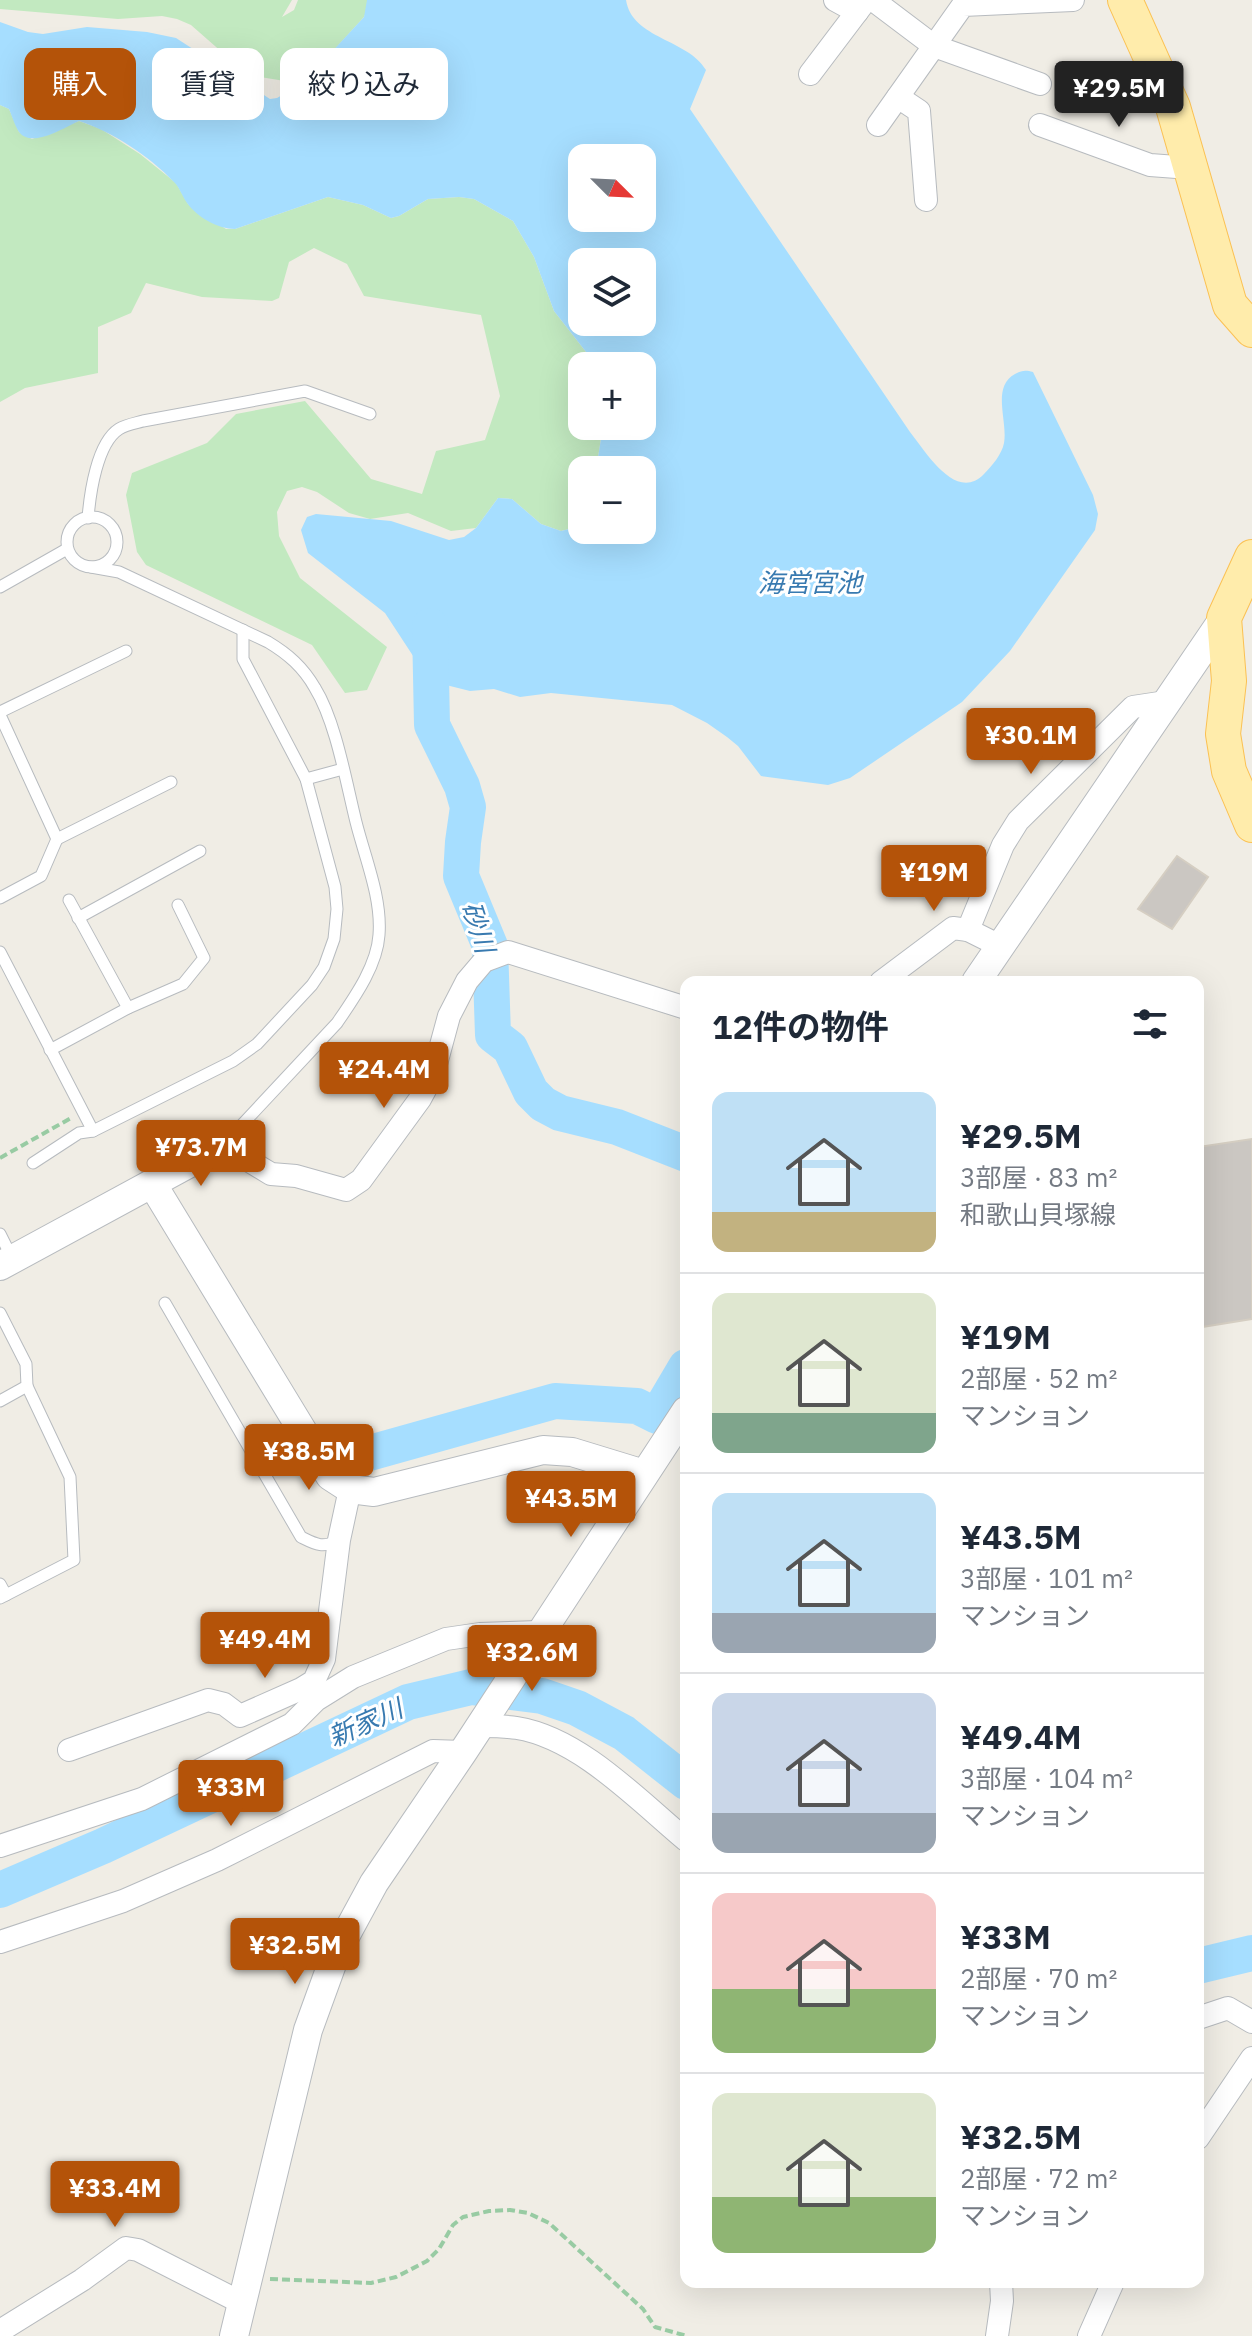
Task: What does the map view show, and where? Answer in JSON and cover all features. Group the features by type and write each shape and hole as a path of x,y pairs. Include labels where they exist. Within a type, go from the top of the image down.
{"main road":[{"path":"1125,0 1173,107 1230,305 1252,330"},
{"path":"1252,557 1224,618 1229,681 1223,734 1229,771 1252,825"}],"street":[{"path":"835,0 865,4 934,46 1040,84"},
{"path":"878,125 963,5 1073,0"},
{"path":"810,74 865,4"},
{"path":"898,97 919,111 926,200"},
{"path":"1040,125 1150,165 1190,168"},
{"path":"980,976 1224,618"},
{"path":"968,930 1003,845 1018,821 1133,707 1166,702"},
{"path":"889,976 953,928 968,930 1000,946"},
{"path":"6,1263 223,1145 271,1174 296,1176 346,1190 361,1180 420,1099 433,1075 449,1016 467,981 492,958 508,952 680,1006"},
{"path":"153,1185 330,1476 350,1489 374,1492 543,1450 572,1452 644,1474"},
{"path":"234,2336 308,2030 336,1953 374,1883 680,1423"},
{"path":"69,1750 208,1700 224,1704 240,1716 314,1681 324,1659 339,1540 350,1489"},
{"path":"0,1846 142,1799 292,1724 316,1700 353,1677 446,1639 480,1634 540,1632"},
{"path":"480,1726 519,1728 551,1739 583,1756 680,1835"},
{"path":"0,1942 123,1901 217,1860 433,1751 463,1752"},
{"path":"1204,2016 1228,2008 1252,2022"},
{"path":"1204,2129 1252,2058"},
{"path":"0,2331 82,2280 126,2248 245,2291"},
{"path":"997,2336 1001,2288"},
{"path":"1089,2336 1110,2288"}],"lane":[{"path":"88,518 90,493 104,446 118,429 143,421 305,391 370,414"},
{"path":"119,572 116,539 109,525 96,518 88,518 71,528 67,549 81,565 119,572 243,630 288,654 304,671 318,691 343,769 378,905 379,937 370,967 353,1000 337,1023 223,1145"},
{"path":"0,587 67,549"},
{"path":"91,567 110,559 115,550"},
{"path":"33,1163 79,1133 93,1131 233,1061 257,1044 287,1014 324,967 334,939 337,909 335,887 306,779 243,659 243,630"},
{"path":"57,839 0,714 126,651"},
{"path":"306,779 343,769"},
{"path":"0,898 41,876 57,839 171,782"},
{"path":"78,918 200,851"},
{"path":"69,900 128,1008"},
{"path":"50,1050 128,1008 183,984 204,958 178,905"},
{"path":"0,952 93,1131"},
{"path":"0,1234 6,1263"},
{"path":"165,1303 301,1537 320,1546 329,1546 339,1540"},
{"path":"0,1313 26,1364 27,1386 70,1477 74,1560 2,1592"},
{"path":"0,1401 27,1386"}],"path":[{"path":"0,1158 82,1111"},
{"path":"245,2291 371,2283 396,2277 427,2261 439,2249 453,2225 463,2217 510,2210 528,2213 549,2223 643,2309 655,2327 687,2336"}],"green space":[{"path":"0,0 292,0 282,17 294,10 298,0 367,0 364,17 336,48 280,48 280,80 264,78 264,48 217,48 191,25 177,19 162,16 118,19 0,9"},
{"path":"0,105 9,109 19,132 32,139 79,121 101,129 140,154 176,183 188,204 226,229 235,229 328,197 363,205 391,218 428,199 474,199 513,221 534,257 554,311 568,329 568,336 574,336 586,352 568,352 568,440 601,440 598,456 568,456 568,529 561,531 541,524 512,499 498,498 476,528 451,531 408,513 370,519 349,513 317,492 302,487 287,491 277,512 279,536 300,578 387,647 367,690 345,693 312,645 146,565 137,552 126,495 132,473 207,443 236,414 305,401 371,479 422,494 436,451 485,440 500,396 481,315 364,296 347,264 314,248 289,262 279,298 272,301 202,297 146,283 131,313 98,327 98,373 25,388 0,402"}],"water":[{"name":"海営宮池","path":"367,0 626,0 630,13 638,23 687,51 706,70 690,109 910,432 942,471 952,479 963,482 973,481 987,471 999,456 1004,443 1004,387 1017,373 1033,372 1093,495 1098,514 1095,530 1010,651 962,702 850,778 828,785 761,776 727,737 672,705 551,693 520,697 494,689 470,691 446,685 419,665 385,613 308,553 301,530 307,517 316,514 391,521 449,540 464,537 476,528 498,498 512,499 541,524 561,531 568,529 568,544 656,544 656,456 598,456 601,440 656,440 656,352 586,352 574,336 656,336 656,248 568,248 568,329 554,311 534,257 513,221 474,199 428,199 391,218 363,205 328,197 235,229 228,228 196,213 164,172 117,138 79,121 40,138 25,137 19,132 9,109 0,105 0,22 43,34 87,27 176,38 191,48 152,48 152,120 264,120 264,95 270,99 280,96 280,120 448,120 448,48 335,48 364,17"}],"building":[{"path":"1177,856 1208,877 1172,929 1138,909"},
{"path":"1252,1139 1252,1319 1204,1327 1204,1146"}],"waterway":[{"name":"砂川","path":"430,626 432,725 462,786 468,807 461,876 490,946 493,1035 510,1048 531,1092 543,1104 560,1113 617,1127 680,1152"},
{"name":"砂川","path":"347,1449 366,1454 555,1401 637,1406 657,1416 680,1377"},
{"name":"新家川","path":"0,1890 103,1846 408,1702 471,1687 542,1696 577,1708 624,1733 680,1777"},
{"name":"新家川","path":"1204,1965 1252,1953"}]}
